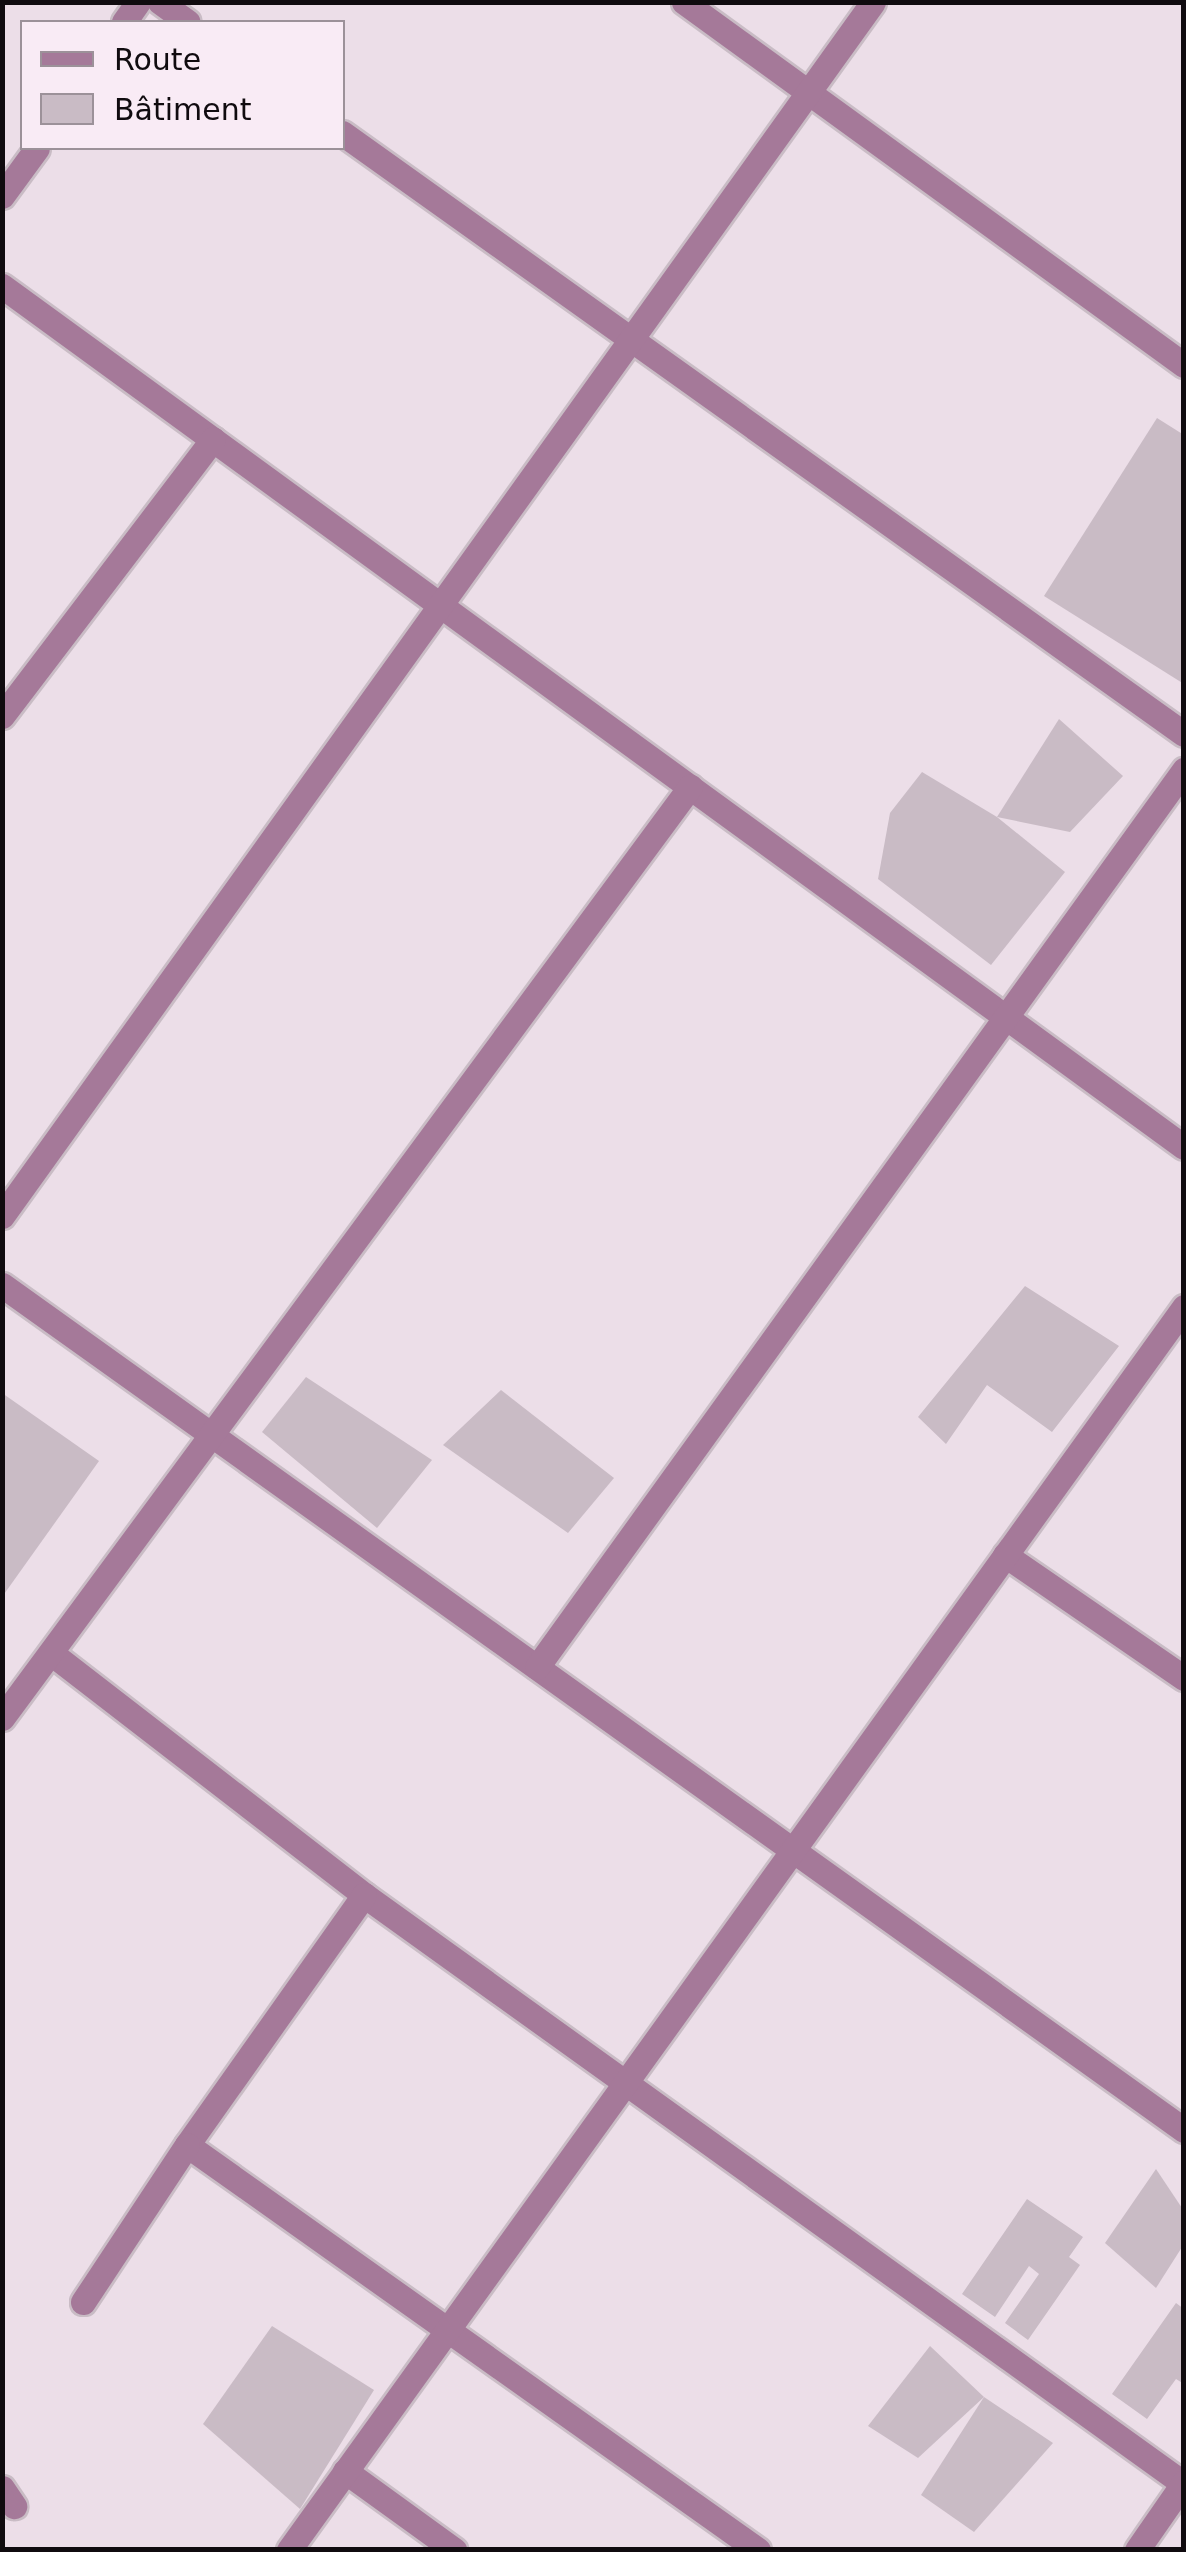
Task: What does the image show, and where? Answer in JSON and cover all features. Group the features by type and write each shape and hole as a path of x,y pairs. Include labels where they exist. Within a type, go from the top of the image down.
{"street":[{"path":"160,2 185,20"},
{"path":"684,2 1184,365"},
{"path":"2,1216 873,2"},
{"path":"345,135 1184,734"},
{"path":"2,196 36,150"},
{"path":"2,286 1184,1148"},
{"path":"2,716 213,439"},
{"path":"537,1667 1184,770"},
{"path":"2,1718 690,788"},
{"path":"2,1285 1184,2130"},
{"path":"289,2550 1184,1307"},
{"path":"1005,1554 1184,1678"},
{"path":"51,1653 364,1895 1183,2483 1137,2550"},
{"path":"83,2302 364,1895"},
{"path":"188,2145 758,2550"},
{"path":"345,2472 454,2550"}],"building":[{"path":"1157,418 1184,435 1184,684 1044,596"},
{"path":"1059,719 1123,776 1070,832 997,817"},
{"path":"922,772 997,817 1065,872 991,965 878,879 890,813"},
{"path":"1025,1286 1119,1346 1052,1432 987,1385 946,1444 918,1417"},
{"path":"306,1377 432,1460 377,1528 262,1432"},
{"path":"501,1390 614,1478 568,1533 443,1445"},
{"path":"2,1393 99,1461 2,1597"},
{"path":"1156,2169 1184,2211 1184,2244 1156,2288 1105,2243"},
{"path":"1027,2199 1083,2237 1069,2257 1080,2265 1028,2340 1005,2323 1039,2274 1029,2266 995,2317 962,2294"},
{"path":"1176,2303 1184,2309 1184,2384 1176,2379 1147,2419 1112,2394"},
{"path":"272,2326 374,2390 300,2509 203,2424"},
{"path":"930,2346 984,2397 918,2458 868,2426"},
{"path":"984,2397 1053,2443 974,2532 921,2495"}]}
